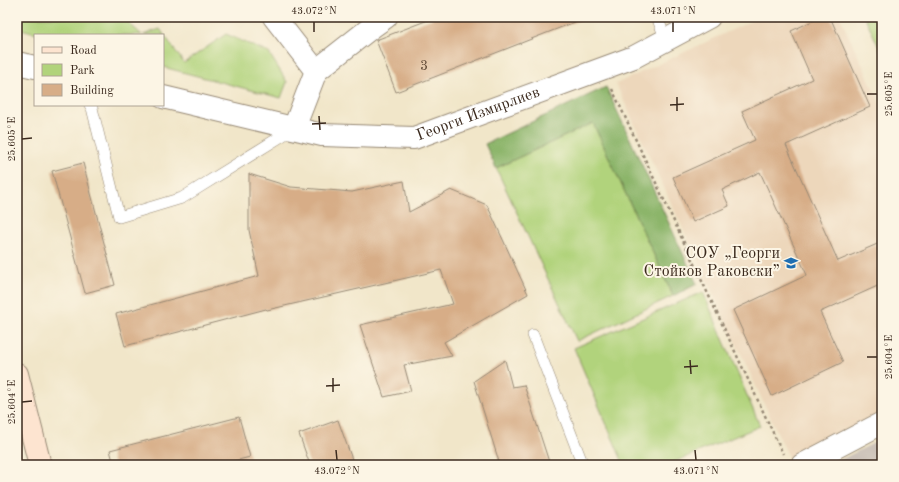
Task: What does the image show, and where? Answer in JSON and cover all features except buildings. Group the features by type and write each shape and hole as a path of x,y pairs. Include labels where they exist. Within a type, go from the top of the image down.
{"street":[{"path":"274,17 316,72"},
{"name":"Георги Измирлиев","path":"164,98 322,135 414,138 634,57 709,17"},
{"path":"294,128 316,72 375,20"},
{"path":"17,63 34,68"},
{"path":"17,374 40,465"},
{"path":"794,461 882,423"}],"lane":[{"path":"657,17 666,40"},
{"path":"91,106 119,217 182,198 294,128"},
{"path":"533,336 583,465"}],"path":[{"path":"602,69 794,461"}],"shaded area":[{"name":"СОУ „Георги Стойков Раковски”","path":"760,17 840,17 882,107 882,419 791,462 616,84"},
{"path":"882,439 882,465 830,465"}],"green space":[{"path":"17,17 122,17 141,34 40,34 17,28"},
{"path":"865,17 882,17 882,54"},
{"path":"160,29 164,34 146,34"},
{"path":"226,34 269,53 287,82 281,98 164,67 164,35 184,63"},
{"path":"606,87 697,284 673,296 593,123 496,168 485,144"},
{"path":"593,123 673,296 577,341 496,168"},
{"path":"703,292 760,426 667,465 624,465 574,348"}],"place":[{"name":"СОУ „Георги Стойков Раковски”","path":"791,263"}]}
